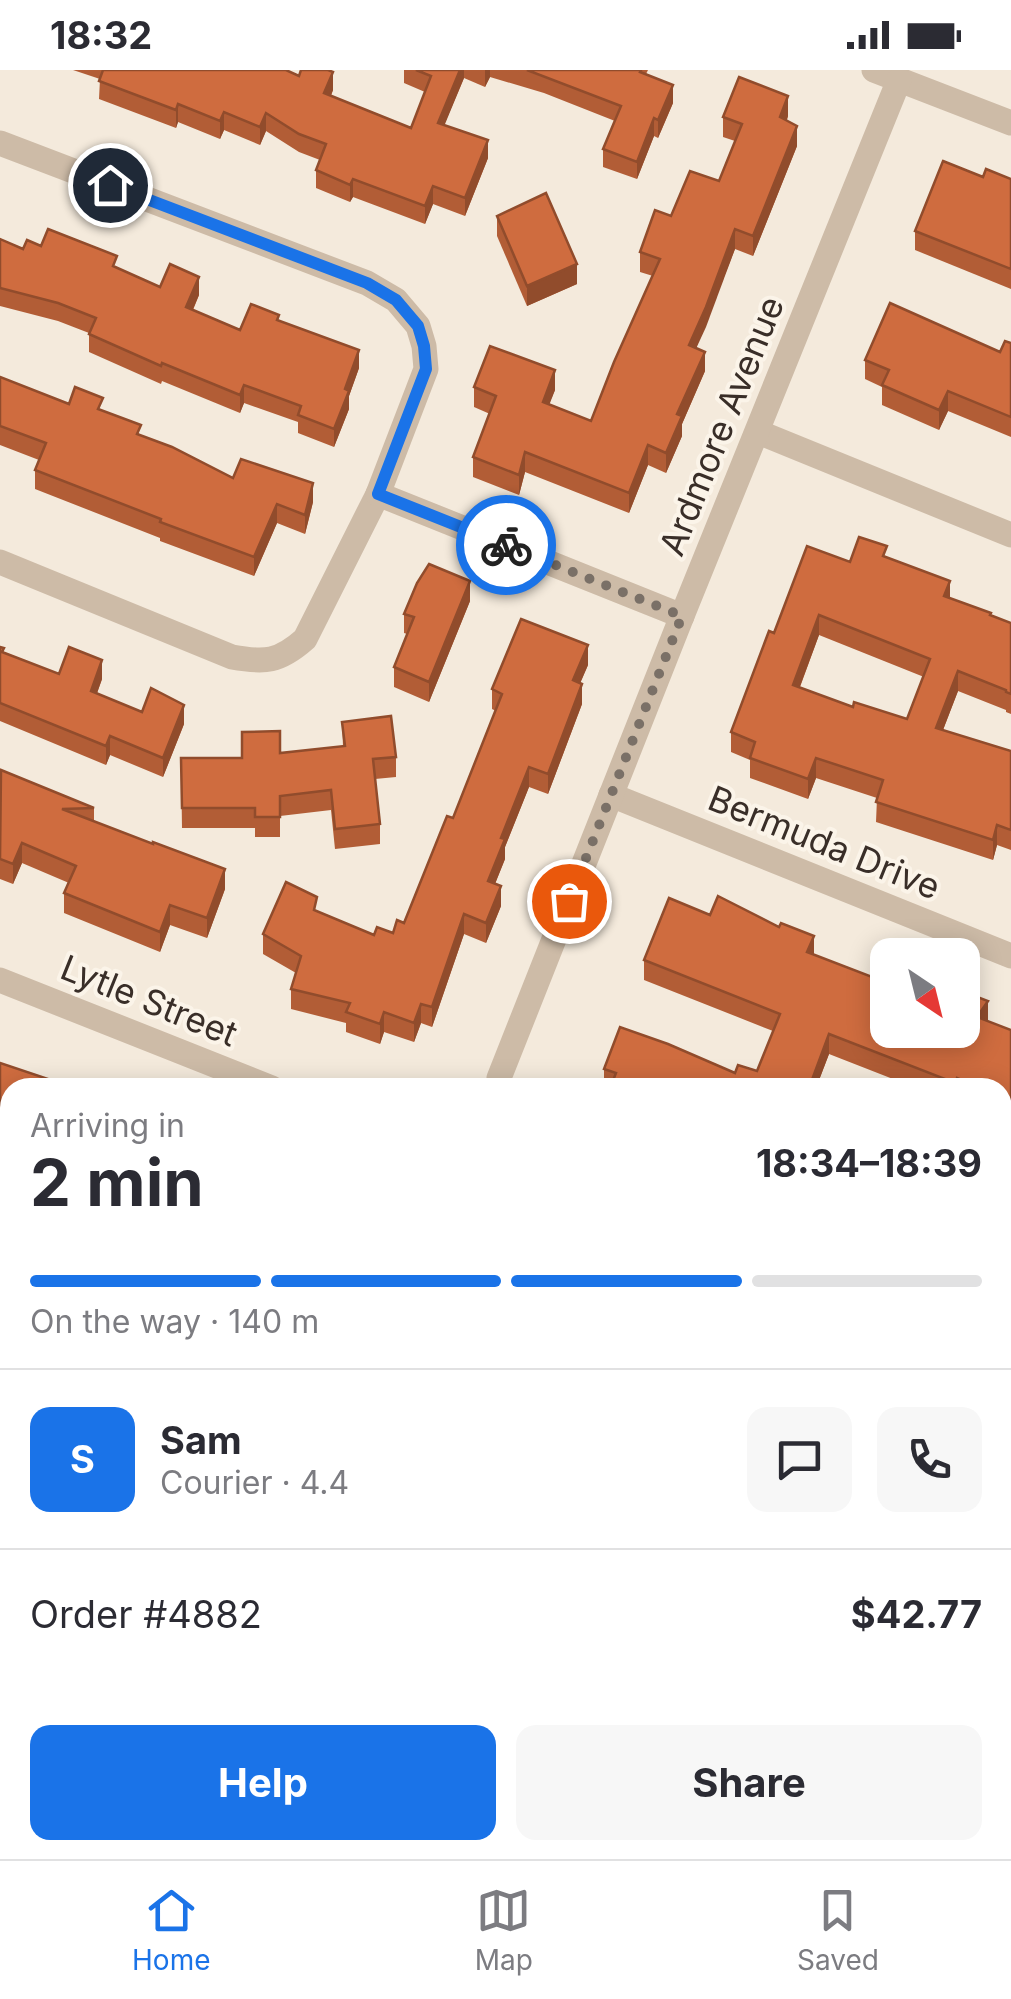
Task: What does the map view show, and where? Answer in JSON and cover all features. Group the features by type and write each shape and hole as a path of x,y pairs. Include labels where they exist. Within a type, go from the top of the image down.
{"street":[{"path":"874,70 1011,124"},
{"name":"Ardmore Avenue","path":"498,1078 900,80"},
{"path":"0,143 367,283 396,300 418,326 426,369 378,494 305,639 288,653 262,662 232,657 0,562"},
{"path":"758,432 1011,536"},
{"path":"378,494 682,616"},
{"name":"Bermuda Drive","path":"612,795 1011,956"},
{"name":"Lytle Street","path":"0,980 247,1078"}],"building":[{"path":"103,70 286,70 299,76 301,70 328,70 333,72 324,93 411,128 431,76 416,70 460,70 438,123 488,140 465,198 433,186 425,206 353,179 350,185 316,170 326,144 299,134 266,113 260,127 224,112 220,121 178,104 176,110 99,81"},
{"path":"527,70 641,70 673,85 658,120 654,118 637,162 603,149 621,106"},
{"path":"739,77 788,96 780,117 797,126 753,236 735,229 689,345 705,352 677,414 682,416 666,453 648,445 629,493 525,452 519,475 473,457 496,396 474,387 490,346 555,370 543,402 591,421 660,259 640,252 655,210 671,216 690,171 719,181 742,124 723,117"},
{"path":"943,161 983,177 986,169 1011,179 1011,269 915,231"},
{"path":"546,193 577,264 527,286 497,216"},
{"path":"48,229 117,256 113,266 160,287 170,264 199,277 186,307 240,330 251,304 279,315 277,320 359,350 334,429 298,415 301,406 244,385 240,395 89,334 96,318 0,288 0,239 23,249 27,240 41,246"},
{"path":"890,303 1000,352 1005,341 1011,343 1011,417 948,391 939,410 882,385 889,370 865,360"},
{"path":"0,377 69,404 75,387 103,398 98,409 141,425 137,434 233,478 241,459 313,483 305,515 277,504 254,557 35,470 46,443 0,426"},
{"path":"859,537 887,546 883,556 950,581 944,596 1011,623 1011,694 958,671 936,728 1011,751 1011,830 997,825 993,840 876,802 883,780 816,758 808,779 750,758 755,742 731,732 769,631 774,633 807,546 850,562","holes":["819,615 930,659 907,719 854,702 853,707 793,685"]},
{"path":"429,564 470,581 429,682 394,667 414,617 404,614"},
{"path":"521,619 588,645 573,680 582,684 548,774 529,767 501,838 505,839 488,881 501,886 486,923 464,914 432,1007 421,1004 414,1023 384,1012 380,1024 346,1012 350,1003 291,989 301,956 263,934 286,882 317,897 314,910 374,935 377,927 393,933 397,920 404,923 447,816 453,818 502,694 492,689"},
{"path":"0,647 4,648 2,652 59,674 69,647 102,660 91,691 142,712 151,688 184,705 163,758 110,736 106,746 0,703"},
{"path":"391,716 396,757 373,759 380,824 335,829 331,790 280,796 280,817 255,817 255,808 182,808 181,758 242,758 242,732 280,731 280,753 345,746 342,722"},
{"path":"1,770 94,808 62,809 225,869 207,918 170,905 160,932 64,893 76,866 22,843 13,864 0,859"},
{"path":"718,896 779,927 781,923 814,936 807,952 870,976 870,1048 980,1048 980,1018 1011,1030 1011,1078 942,1078 829,1034 813,1078 614,1078 616,1073 604,1069 620,1027 735,1073 738,1065 757,1071 780,1014 644,960 669,898 710,915"},
{"path":"0,1063 45,1078 0,1078"}],"way so far":[{"path":"506,545 682,616 569,901"}],"route":[{"path":"110,185 367,283 396,300 418,326 426,369 378,494 506,545"}]}
